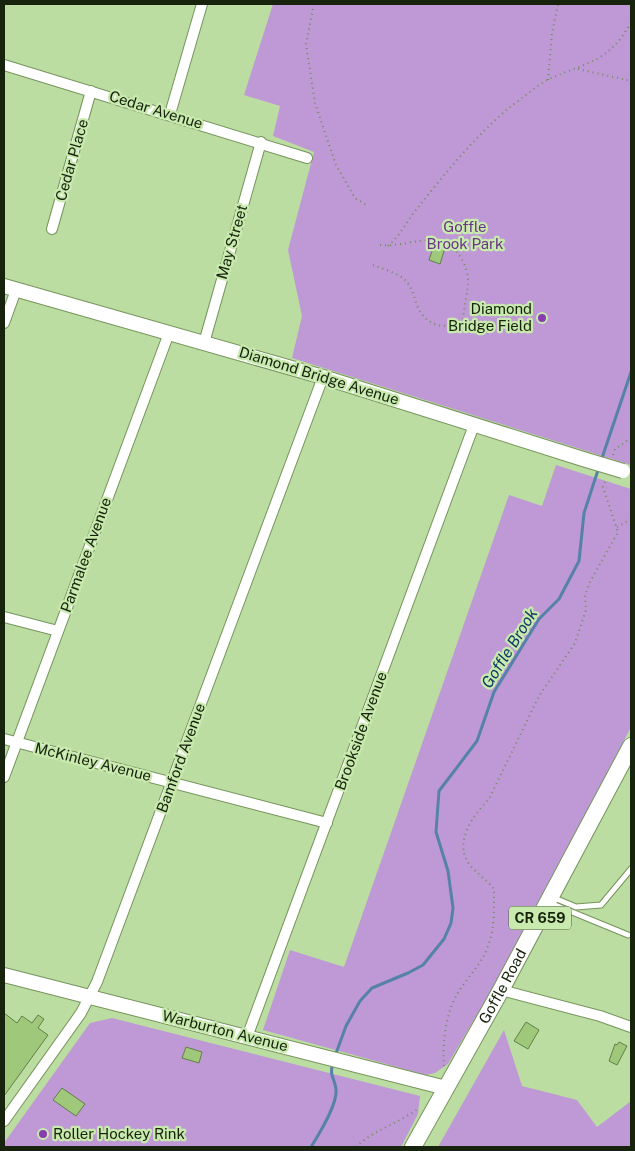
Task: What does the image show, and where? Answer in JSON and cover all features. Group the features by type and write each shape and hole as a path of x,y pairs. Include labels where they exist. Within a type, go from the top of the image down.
{"main road":[{"name":"Goffle Road","path":"413,1147 501,990 631,746"}],"street":[{"path":"170,114 202,4"},
{"name":"Cedar Avenue","path":"4,65 170,114 308,158"},
{"name":"Cedar Place","path":"52,229 91,91"},
{"name":"May Street","path":"204,343 261,142"},
{"path":"4,323 10,288"},
{"name":"Diamond Bridge Avenue","path":"10,288 323,377 627,473"},
{"name":"Parmalee Avenue","path":"4,777 170,333"},
{"name":"Bamford Avenue","path":"4,1121 90,997 323,377"},
{"name":"Brookside Avenue","path":"247,1037 474,424"},
{"path":"4,617 58,631"},
{"name":"McKinley Avenue","path":"4,739 327,822"},
{"name":"Warburton Avenue","path":"4,975 446,1088"},
{"path":"501,990 600,1016 631,1027"}],"lane":[{"path":"550,899 576,907 601,905 631,869"},
{"path":"550,899 628,936"}],"path":[{"path":"314,4 306,44 315,103 336,165 355,198 368,206"},
{"path":"548,80 552,33 558,4"},
{"path":"388,246 397,238 415,210 490,125 548,80 578,69 608,53 622,39 631,22"},
{"path":"578,69 631,81"},
{"path":"373,265 404,279 411,288 419,310 430,322 441,328 454,325 462,319 468,283 466,268 449,244 434,240 388,246 378,244"},
{"path":"612,459 615,449 631,438"},
{"path":"444,1069 449,1011 458,991 478,968 489,945 494,917 494,889 469,863 463,845 467,829 477,811 490,799 539,696 575,643 586,610 585,595 600,563 614,543 618,532 603,487 606,478"},
{"path":"617,527 631,519"},
{"path":"356,1147 363,1140 406,1118 421,1106"}],"green space":[{"name":"Goffle Brook Park","path":"273,4 631,4 631,465 292,358 302,316 288,250 314,152 273,136 280,106 244,95"},
{"path":"556,465 631,489 631,727 511,957 448,1064 435,1073 426,1075 263,1030 290,950 344,967 509,495 542,506"},
{"path":"112,1018 420,1096 418,1114 401,1147 4,1147 4,1143 90,1023"},
{"path":"504,1030 522,1086 577,1100 597,1127 631,1101 631,1147 438,1147"}],"building":[{"path":"434,245 445,248 440,264 429,260"},
{"path":"4,1013 17,1023 22,1016 32,1023 38,1015 44,1019 38,1028 48,1035 4,1096"},
{"path":"526,1022 539,1030 528,1049 514,1041"},
{"path":"619,1042 627,1046 617,1065 609,1061 615,1044 617,1045"},
{"path":"186,1047 202,1052 199,1063 182,1058"},
{"path":"62,1088 85,1104 76,1116 53,1100"}],"waterway":[{"name":"Goffle Brook","path":"601,461 631,372"},
{"name":"Goffle Brook","path":"335,1056 346,1026 360,1001 372,988 423,965 444,939 451,923 453,908 448,871 436,832 439,791 477,741 494,692 539,619 559,599 579,561 584,513 599,467"},
{"name":"Goffle Brook","path":"311,1147 334,1103 336,1089 332,1074 333,1062"}],"place":[{"name":"Diamond Bridge Field","path":"542,318"},
{"name":"Roller Hockey Rink","path":"43,1134"}]}
